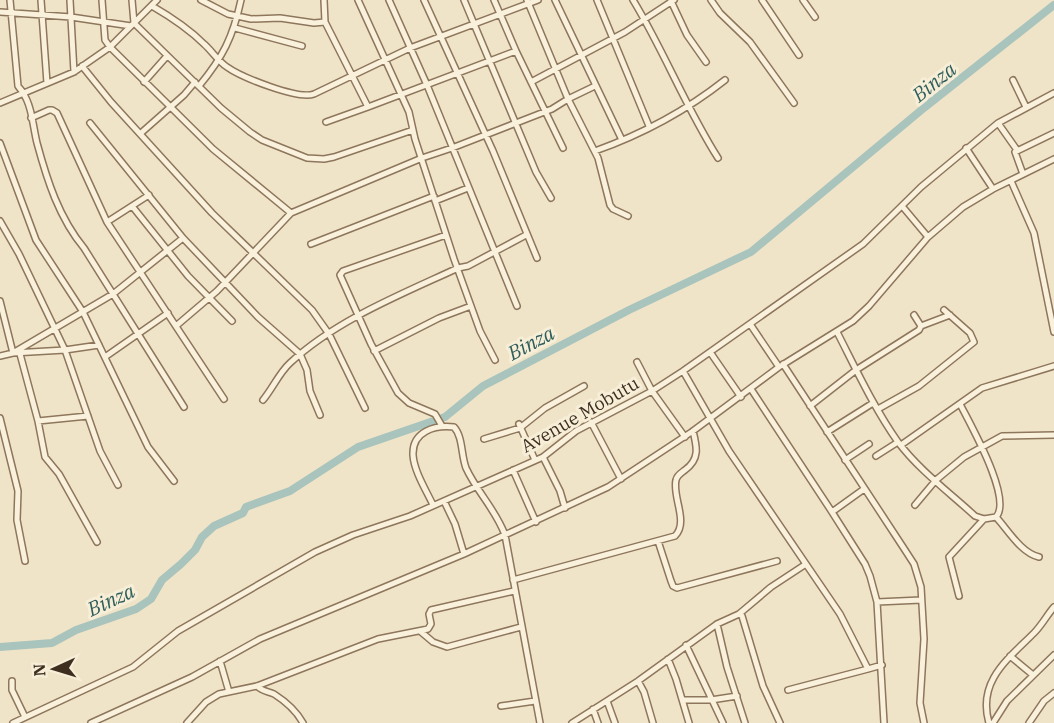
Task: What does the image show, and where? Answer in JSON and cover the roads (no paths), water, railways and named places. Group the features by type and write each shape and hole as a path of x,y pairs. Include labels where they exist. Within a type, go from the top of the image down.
{"street":[{"path":"10,0 18,86 23,93 56,203 75,237 184,407"},
{"path":"41,0 46,82"},
{"path":"70,0 74,72"},
{"path":"102,0 106,42 110,47 224,159 291,213"},
{"path":"132,0 132,25"},
{"path":"0,103 74,72 110,47 157,0"},
{"path":"202,0 215,9 237,17 325,22"},
{"path":"141,133 197,84 219,61 235,28 241,0"},
{"path":"324,0 325,22 368,108"},
{"path":"358,0 412,120 413,130 446,235 480,331 495,360"},
{"path":"389,0 427,85 517,306"},
{"path":"424,0 486,136 537,258"},
{"path":"464,0 536,172 551,198"},
{"path":"494,0 563,148"},
{"path":"152,6 185,27 219,61 235,72 306,96 410,48 537,0"},
{"path":"555,0 622,140"},
{"path":"597,0 649,126"},
{"path":"633,0 645,19 703,134 718,158"},
{"path":"711,0 720,13 750,42 794,103"},
{"path":"762,0 799,55"},
{"path":"803,0 814,17"},
{"path":"531,82 582,56 672,1 687,34 706,62"},
{"path":"528,2 568,99 595,151 610,205 628,216"},
{"path":"0,12 42,14 132,25 221,108 256,136 307,158 334,157 413,130"},
{"path":"235,28 302,46"},
{"path":"326,122 457,75 516,51"},
{"path":"144,82 167,56"},
{"path":"82,66 111,102 212,213 312,310 329,334 365,408"},
{"path":"595,151 690,106 725,80"},
{"path":"1014,80 1026,107"},
{"path":"176,326 225,283 291,213 422,158 486,136 545,111 595,86"},
{"name":"Avenue Mobutu","path":"14,723 133,667 178,631 315,552 353,535 410,516 543,457 569,435 652,391 863,244 966,148 998,123 1054,93"},
{"path":"31,118 49,110 57,113 107,222 224,399"},
{"path":"90,123 183,238 225,283 300,354 307,370 310,391 320,415"},
{"path":"998,123 1017,150"},
{"path":"1023,174 1015,154 1017,150 1054,132"},
{"path":"0,143 36,240 83,312 148,447 174,481"},
{"path":"966,148 993,189"},
{"path":"91,723 192,677 272,634 464,554 589,498 685,437 781,366 837,332 861,314 928,237 963,207 993,189 1054,159"},
{"path":"1011,181 1034,233 1054,332"},
{"path":"311,244 434,198 468,188"},
{"path":"107,222 149,195"},
{"path":"132,206 154,231 168,252 208,298 232,321"},
{"path":"902,206 928,237"},
{"path":"0,221 19,254 65,350 102,458 118,485"},
{"path":"446,235 342,272 341,278 374,351 394,387 403,399 435,414 440,422 455,428 466,468 499,520 505,535 540,723"},
{"path":"263,400 282,371 300,354 329,334 393,297 458,268 468,266 526,235"},
{"path":"0,356 13,353 113,294 183,238"},
{"path":"0,301 13,353"},
{"path":"374,351 439,318 471,306"},
{"path":"878,409 919,386 972,345 973,336 944,310"},
{"path":"105,357 168,314"},
{"path":"914,315 921,326"},
{"path":"810,406 856,370 919,330 921,326 950,315"},
{"path":"750,324 810,406 914,564 918,575 924,639 920,703 924,723"},
{"path":"837,332 873,403 900,444 975,516 984,519 996,517 1002,506 999,488 960,404"},
{"path":"13,353 65,350 99,345"},
{"path":"710,352 741,397"},
{"path":"20,354 45,457 59,474 97,542"},
{"path":"637,362 652,391 685,437"},
{"path":"876,456 900,444 981,388 1054,366"},
{"path":"683,371 735,459 844,621 868,669"},
{"path":"484,439 520,426 545,408 584,387"},
{"path":"751,389 865,564 877,602 884,723"},
{"path":"826,432 873,403"},
{"path":"38,421 88,416"},
{"path":"0,418 18,491 17,520 25,561"},
{"path":"433,505 414,462 413,451 418,439 426,430 440,422"},
{"path":"591,422 621,479"},
{"path":"520,426 535,460"},
{"path":"513,580 675,536 680,528 676,482 679,475 690,466 696,456 693,431"},
{"path":"915,505 936,480 964,457 1002,436 1054,435"},
{"path":"845,460 868,444"},
{"path":"543,457 566,508"},
{"path":"513,470 536,522"},
{"path":"832,512 864,489"},
{"path":"444,501 455,524 464,554"},
{"path":"996,517 1029,553 1039,556"},
{"path":"959,596 949,557 984,519"},
{"path":"658,542 673,586 677,588 777,561"},
{"path":"572,723 638,681 717,624 739,614 771,587 806,564"},
{"path":"188,723 212,698 257,686 372,641 430,627 431,610 514,591"},
{"path":"877,602 921,600"},
{"path":"991,723 988,695 1001,664 1035,632 1054,607"},
{"path":"739,614 742,616 763,686 780,723"},
{"path":"717,624 727,667 745,723"},
{"path":"420,631 433,642 447,647 521,627"},
{"path":"686,645 723,723"},
{"path":"991,723 1007,701 1054,655"},
{"path":"1010,656 1033,675"},
{"path":"668,659 689,723"},
{"path":"220,661 229,692"},
{"path":"788,690 882,665"},
{"path":"12,681 12,690 26,717"},
{"path":"638,681 644,692 653,723"},
{"path":"257,686 262,691 277,696 293,710 303,723"},
{"path":"1029,723 1044,701 1054,693"},
{"path":"682,700 711,700 737,696"},
{"path":"501,706 535,701"},
{"path":"608,701 615,723"},
{"path":"593,709 598,723"}],"waterway":[{"name":"Binza","path":"0,647 52,643 76,630 136,609 151,599 162,580 195,550 202,537 214,526 243,513 246,507 290,491 358,447 445,417 483,386 629,310 751,252 925,107 1054,5"}]}
